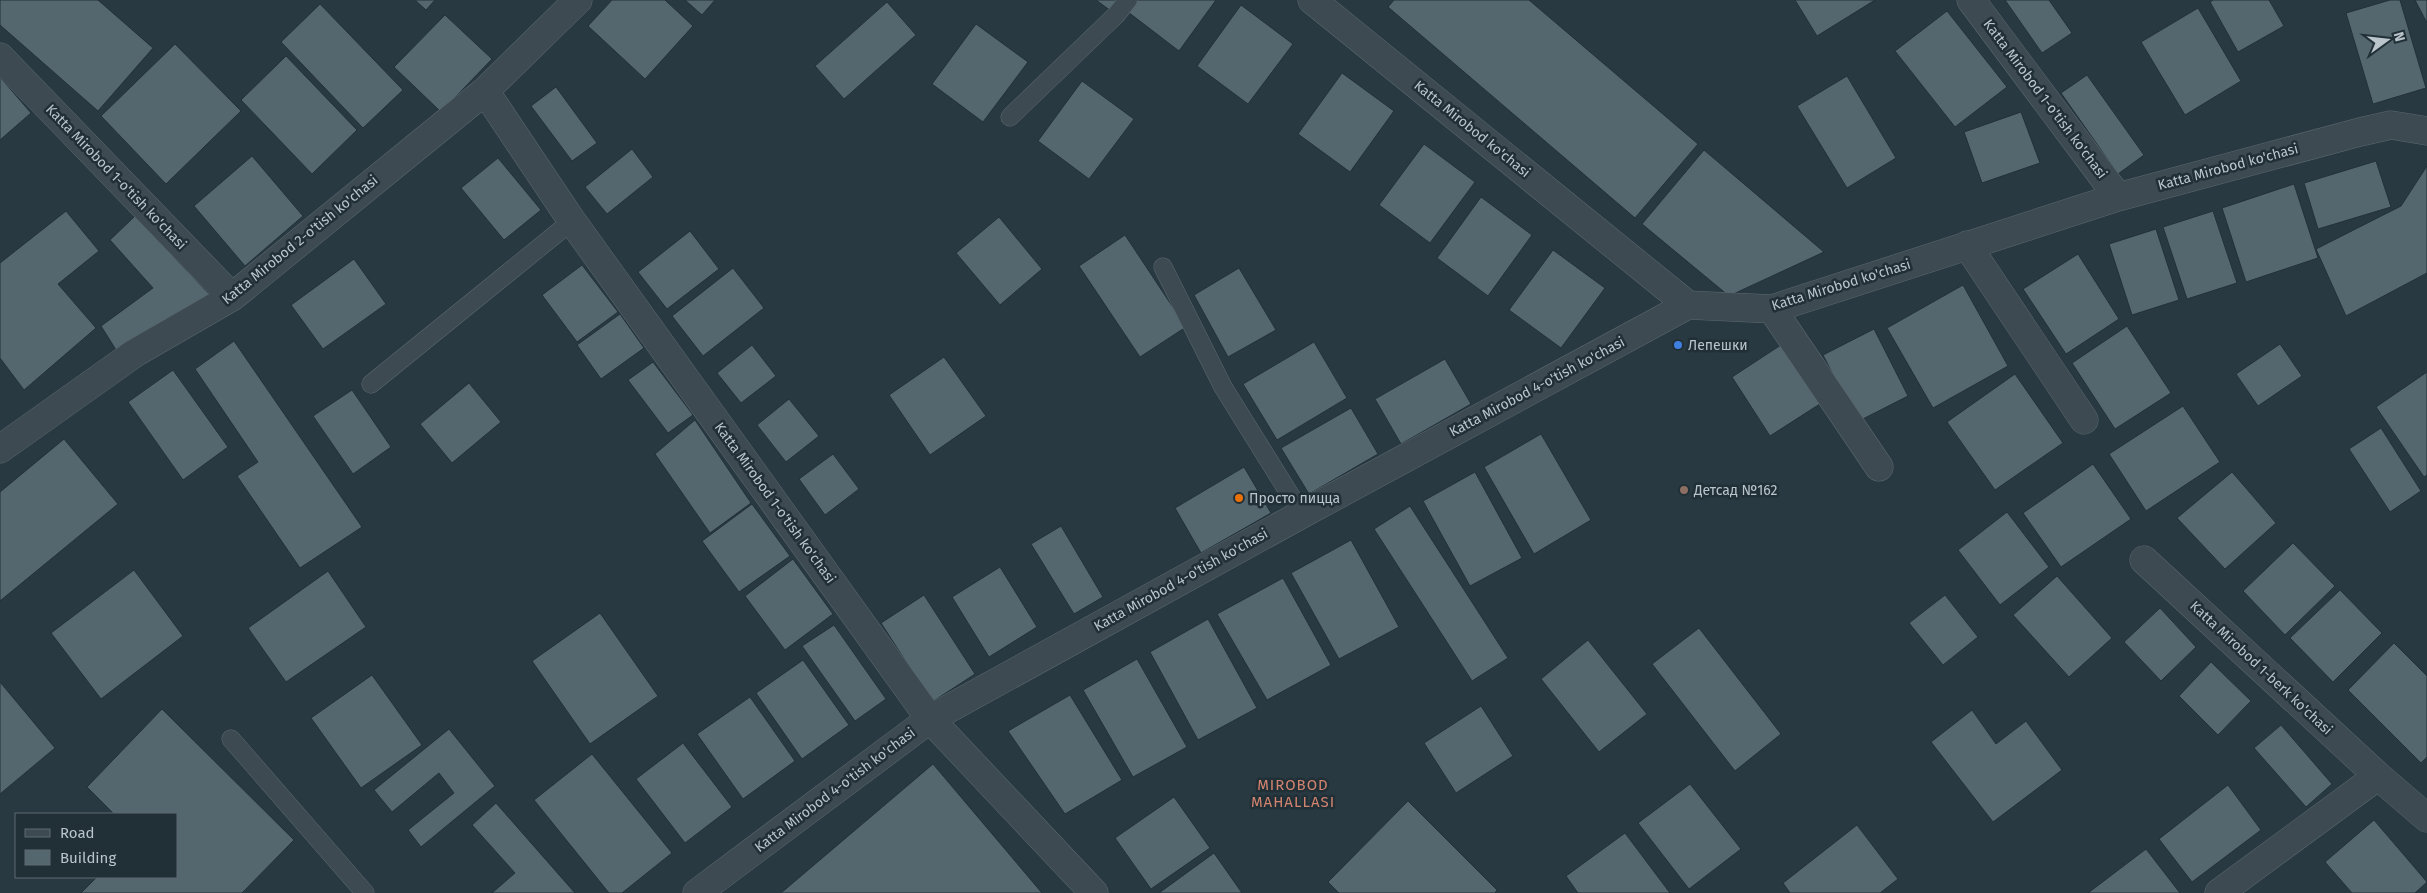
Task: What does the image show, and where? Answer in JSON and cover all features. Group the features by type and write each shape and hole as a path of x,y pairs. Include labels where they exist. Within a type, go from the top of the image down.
{"street":[{"name":"Katta Mirobod 2-o'tish ko'chasi","path":"0,449 135,353 232,297 485,90 578,0"},
{"name":"Katta Mirobod ko'chasi","path":"1312,0 1688,305 1772,310 2118,197 2360,132 2391,126 2427,131"},
{"name":"Katta Mirobod 1-o'tish ko'chasi","path":"1971,0 2118,197"},
{"name":"Katta Mirobod 1-o'tish ko'chasi","path":"0,57 232,297"},
{"name":"Katta Mirobod 1-o'tish ko'chasi","path":"485,90 572,221 930,719 1094,893"},
{"path":"1967,245 2084,420"},
{"name":"Katta Mirobod 4-o'tish ko'chasi","path":"697,893 930,719 1302,514 1688,305"},
{"path":"1772,310 1878,467"},
{"name":"Katta Mirobod 1-berk ko'chasi","path":"2144,560 2378,776 2427,818"},
{"path":"2219,893 2378,776"}],"lane":[{"path":"1010,117 1116,15 1128,0"},
{"path":"371,384 572,221"},
{"path":"1163,267 1223,387 1302,514"},
{"path":"231,739 365,893"}],"building":[{"path":"0,0 98,0 153,48 98,111 0,25"},
{"path":"415,0 435,0 426,10"},
{"path":"612,0 665,0 693,26 645,79 588,26"},
{"path":"685,0 715,0 702,15"},
{"path":"1096,0 1119,0 1111,11"},
{"path":"1137,0 1216,0 1179,51 1128,12"},
{"path":"1394,0 1529,0 1698,144 1635,218 1388,7"},
{"path":"1795,0 1875,0 1817,36"},
{"path":"2005,0 2049,0 2072,33 2042,53"},
{"path":"2213,0 2269,0 2284,26 2238,52 2210,2"},
{"path":"2390,0 2400,0 2426,88 2373,104 2346,13"},
{"path":"2415,0 2427,0 2427,23"},
{"path":"887,2 916,35 844,99 815,66"},
{"path":"320,4 403,90 363,128 281,42"},
{"path":"1241,5 1293,44 1248,104 1197,66"},
{"path":"2198,8 2241,81 2185,115 2141,42"},
{"path":"1947,11 2007,87 1955,127 1895,51"},
{"path":"445,15 492,59 441,112 394,67"},
{"path":"976,24 1028,62 983,122 932,84"},
{"path":"175,44 241,111 166,184 101,116"},
{"path":"286,56 357,130 312,174 241,100"},
{"path":"1342,73 1394,111 1350,172 1298,134"},
{"path":"2087,75 2144,155 2118,174 2061,93"},
{"path":"1847,76 1896,158 1847,188 1797,106"},
{"path":"0,77 31,113 0,140"},
{"path":"1082,81 1134,119 1089,179 1038,141"},
{"path":"556,87 597,143 572,161 531,106"},
{"path":"2021,112 2040,163 1982,183 1964,132"},
{"path":"1424,144 1475,182 1430,243 1379,205"},
{"path":"632,149 653,177 607,214 585,187"},
{"path":"1704,150 1824,252 1729,296 1642,224"},
{"path":"252,156 303,216 245,266 194,206"},
{"path":"498,158 541,210 504,240 461,188"},
{"path":"2376,161 2391,207 2318,229 2304,183"},
{"path":"2427,166 2427,273 2346,316 2316,249 2401,206"},
{"path":"2294,184 2318,258 2246,282 2222,208"},
{"path":"1481,197 1532,235 1488,296 1437,258"},
{"path":"66,211 99,251 58,284 96,328 24,390 0,358 0,263"},
{"path":"2213,211 2237,283 2187,299 2163,227"},
{"path":"135,216 210,295 118,353 101,326 153,288 110,240"},
{"path":"999,217 1042,269 1000,305 956,253"},
{"path":"2156,229 2179,300 2132,315 2109,244"},
{"path":"690,231 719,269 667,309 638,272"},
{"path":"1125,235 1186,327 1140,357 1079,266"},
{"path":"1553,250 1605,288 1561,348 1509,310"},
{"path":"2078,254 2119,319 2066,354 2023,289"},
{"path":"354,259 386,304 323,349 291,305"},
{"path":"582,265 618,312 577,342 542,295"},
{"path":"733,268 764,308 703,356 672,316"},
{"path":"1239,268 1276,330 1228,357 1194,295"},
{"path":"1963,285 2008,366 1933,408 1887,328"},
{"path":"620,314 644,348 601,379 577,345"},
{"path":"2127,326 2171,393 2115,429 2072,363"},
{"path":"1874,329 1908,396 1857,422 1823,355"},
{"path":"234,341 362,527 300,568 237,476 258,462 195,369"},
{"path":"1314,342 1347,398 1277,440 1243,384"},
{"path":"1784,343 1823,402 1770,436 1732,377"},
{"path":"2280,344 2302,376 2258,406 2236,374"},
{"path":"752,345 776,376 741,403 717,373"},
{"path":"944,357 986,416 930,455 889,395"},
{"path":"1445,359 1471,404 1401,444 1375,399"},
{"path":"653,362 693,415 668,433 628,380"},
{"path":"173,370 228,447 183,480 128,402"},
{"path":"2427,372 2427,475 2424,477 2376,407"},
{"path":"2015,374 2063,443 1995,490 1947,422"},
{"path":"469,383 501,422 452,463 420,424"},
{"path":"352,390 391,447 353,474 313,416"},
{"path":"789,399 819,436 786,462 757,425"},
{"path":"2183,406 2220,462 2146,511 2109,454"},
{"path":"1351,408 1378,454 1309,494 1281,448"},
{"path":"695,420 751,503 710,533 655,454"},
{"path":"2381,428 2421,491 2390,512 2349,449"},
{"path":"1541,434 1591,520 1534,554 1484,467"},
{"path":"64,439 118,504 0,601 0,492"},
{"path":"833,454 859,489 825,515 799,479"},
{"path":"2093,464 2131,519 2061,567 2023,513"},
{"path":"1244,467 1271,513 1201,553 1175,508"},
{"path":"1475,472 1522,558 1470,586 1423,501"},
{"path":"2232,472 2276,523 2225,569 2177,518"},
{"path":"752,504 790,556 739,592 702,541"},
{"path":"1410,506 1508,658 1472,681 1374,529"},
{"path":"2007,512 2049,567 2000,605 1958,550"},
{"path":"1061,526 1103,597 1074,614 1031,544"},
{"path":"1351,540 1399,627 1339,659 1291,573"},
{"path":"2293,543 2335,586 2285,635 2243,591"},
{"path":"793,559 833,614 785,650 745,596"},
{"path":"1000,567 1037,627 989,657 952,597"},
{"path":"134,570 183,636 101,699 51,633"},
{"path":"328,571 366,627 286,682 248,628"},
{"path":"2057,576 2112,638 2069,677 2013,615"},
{"path":"1283,578 1331,665 1267,700 1217,614"},
{"path":"2340,590 2382,633 2333,682 2290,638"},
{"path":"924,595 975,674 932,702 881,623"},
{"path":"1945,595 1978,637 1943,665 1909,623"},
{"path":"2160,608 2196,647 2161,681 2124,642"},
{"path":"600,613 658,696 590,744 532,661"},
{"path":"1208,619 1257,708 1198,740 1150,652"},
{"path":"834,625 886,699 855,721 802,646"},
{"path":"1699,628 1781,734 1735,771 1652,664"},
{"path":"1588,640 1647,714 1599,752 1541,679"},
{"path":"2394,643 2427,676 2427,757 2421,763 2348,690"},
{"path":"1137,659 1187,747 1133,777 1083,690"},
{"path":"803,660 849,725 802,759 756,693"},
{"path":"2211,662 2251,701 2218,735 2179,696"},
{"path":"372,675 422,745 361,788 311,718"},
{"path":"0,682 55,748 0,794"},
{"path":"1070,695 1122,780 1065,814 1008,731"},
{"path":"750,697 795,761 743,799 697,734"},
{"path":"1481,706 1513,756 1456,793 1424,743"},
{"path":"162,709 294,840 242,893 81,893 96,878 178,878 178,813 113,813 87,787"},
{"path":"1972,710 1996,744 2026,721 2062,770 1993,822 1931,742"},
{"path":"2281,725 2332,784 2306,807 2254,748"},
{"path":"449,729 495,786 421,847 408,830 454,793 439,773 392,812 374,790"},
{"path":"683,743 732,807 685,843 636,779"},
{"path":"592,754 672,853 622,893 609,893 534,800"},
{"path":"933,764 1042,893 781,893"},
{"path":"1690,784 1741,849 1689,889 1638,823"},
{"path":"2228,785 2261,830 2192,882 2159,839"},
{"path":"1174,797 1210,848 1151,889 1115,838"},
{"path":"1408,801 1497,890 1495,893 1339,893 1328,882"},
{"path":"496,803 575,893 492,893 515,873 472,825"},
{"path":"2374,820 2427,882 2415,893 2352,893 2325,862"},
{"path":"1857,825 1898,879 1880,893 1790,893 1783,883"},
{"path":"1625,833 1670,893 1578,893 1566,876"},
{"path":"2146,849 2180,893 2088,893"},
{"path":"1214,853 1242,893 1159,893"}],"place":[{"name":"Лепешки","path":"1678,345"},
{"name":"Детсад №162","path":"1684,490"},
{"name":"Просто пицца","path":"1239,498"}],"district":[{"name":"MIROBOD MAHALLASI","path":"1293,794"}]}
